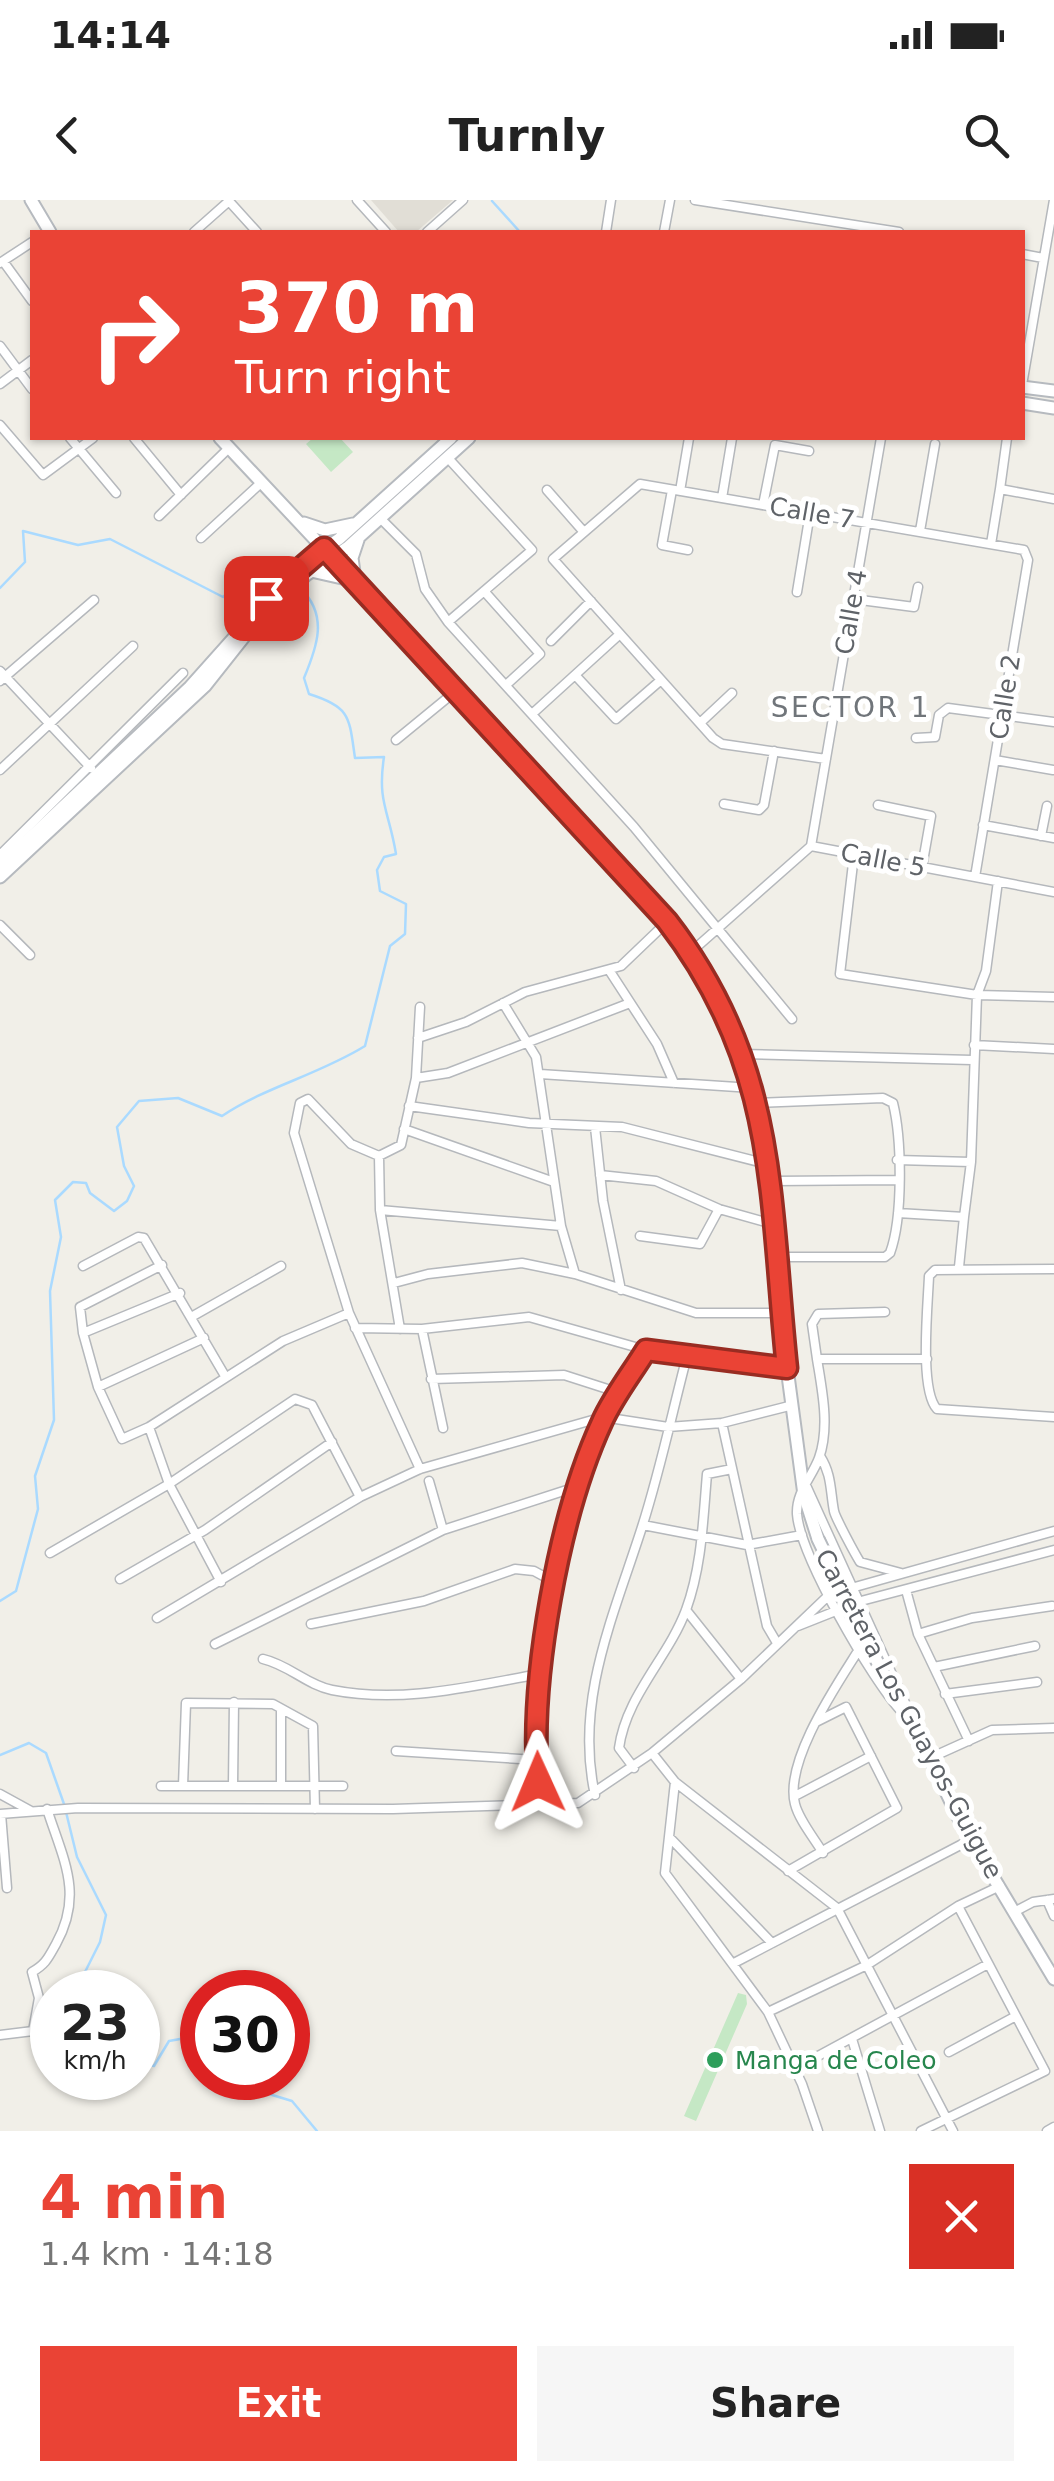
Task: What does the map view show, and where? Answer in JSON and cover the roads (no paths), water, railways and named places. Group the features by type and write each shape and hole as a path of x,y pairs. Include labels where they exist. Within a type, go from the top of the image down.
{"main road":[{"path":"31,200 48,230"},
{"path":"1025,386 1054,391"},
{"path":"1025,403 1054,408"},
{"path":"0,866 190,686 324,548 449,440"},
{"path":"304,569 334,558 467,440"},
{"name":"Carretera Los Guayos-Guigue","path":"225,442 692,952 740,1054 758,1103 773,1181 787,1368 804,1495 818,1539 970,1840 1016,1910 1054,1979"},
{"path":"296,518 325,530 360,520"},
{"path":"296,518 305,543 304,569"},
{"path":"357,584 352,558 362,534"},
{"path":"304,569 336,574 357,584"},
{"path":"0,878 205,686 270,602"}],"street":[{"path":"357,200 384,230"},
{"path":"429,230 463,200"},
{"path":"606,230 611,200"},
{"path":"664,230 670,200"},
{"path":"695,200 868,230"},
{"path":"1025,368 1043,258 1050,242 1054,200"},
{"path":"196,230 228,201 255,230"},
{"path":"30,243 1,262 30,298"},
{"path":"1025,255 1043,258"},
{"path":"0,346 30,386"},
{"path":"0,384 30,361"},
{"path":"0,426 38,473 49,474 90,440"},
{"path":"72,440 116,493"},
{"path":"136,440 181,496"},
{"path":"688,440 662,545 688,550"},
{"path":"722,498 732,440"},
{"name":"Calle 4","path":"811,846 881,440"},
{"path":"991,544 1007,440"},
{"path":"159,516 181,496 225,442"},
{"path":"920,532 935,444"},
{"path":"764,505 775,445 809,451"},
{"path":"448,457 532,550 448,622"},
{"path":"201,538 262,482"},
{"name":"Calle 7","path":"583,531 633,486 991,544"},
{"path":"1000,489 1054,499"},
{"path":"546,490 583,531 553,559 700,723 722,744 826,759"},
{"path":"798,592 810,513"},
{"path":"380,518 416,554 425,589 448,622 634,827 792,1019"},
{"name":"Calle 2","path":"975,877 1028,560 1024,550 991,544"},
{"path":"853,599 914,608 918,587"},
{"path":"484,591 540,654 506,685"},
{"path":"91,768 2,676 94,600"},
{"path":"551,641 591,601"},
{"path":"532,714 620,634"},
{"path":"0,770 133,646"},
{"path":"0,854 184,673"},
{"path":"576,675 616,719 661,680"},
{"path":"396,740 456,690"},
{"path":"700,723 732,693"},
{"path":"916,738 935,737 943,708 1054,722"},
{"path":"724,804 759,810 764,806 774,752"},
{"path":"995,760 1053,770"},
{"path":"878,805 931,816 922,868"},
{"path":"1042,836 1047,806"},
{"path":"983,825 1054,838"},
{"name":"Calle 5","path":"692,952 811,846 1054,892"},
{"path":"854,855 840,974 977,996 1054,997"},
{"path":"959,1267 971,1162 977,996 986,971 998,881"},
{"path":"418,1038 466,1022 525,992 609,970 634,956 667,921"},
{"path":"0,925 30,954"},
{"path":"609,970 657,1044 674,1083"},
{"path":"503,1003 540,1074 561,1226 575,1274"},
{"path":"416,1078 448,1074 630,1003"},
{"path":"420,1007 416,1078 395,1151 379,1156 351,1144 308,1099 300,1103 294,1133 349,1313 420,1469"},
{"path":"974,1045 1054,1049"},
{"path":"740,1054 972,1060"},
{"path":"540,1074 752,1088"},
{"path":"758,1103 883,1098 893,1103 897,1119 898,1213 892,1248 885,1257 779,1257"},
{"path":"409,1106 547,1123 622,1127 771,1165"},
{"path":"595,1127 621,1290"},
{"path":"404,1129 554,1182"},
{"path":"379,1156 380,1210 400,1329"},
{"path":"898,1160 971,1162"},
{"path":"600,1175 656,1181 718,1209 776,1225"},
{"path":"773,1181 898,1180"},
{"path":"640,1236 700,1244 718,1209"},
{"path":"380,1210 561,1226"},
{"path":"898,1213 964,1217"},
{"path":"83,1266 138,1236 148,1241 225,1376"},
{"path":"394,1283 428,1274 522,1263 575,1274 713,1316 782,1313"},
{"path":"162,1265 80,1307 98,1387 117,1437 128,1439 149,1427 283,1340 349,1313"},
{"path":"194,1316 281,1266"},
{"path":"1054,1269 935,1270 929,1276 927,1359 931,1403 937,1409 1054,1417"},
{"path":"84,1333 180,1293"},
{"path":"885,1312 818,1314 812,1324 824,1410 820,1456 804,1482 797,1512 802,1535 858,1651 886,1695 914,1725"},
{"path":"355,1328 422,1329 528,1317 646,1350 787,1368"},
{"path":"422,1329 443,1428"},
{"path":"98,1387 204,1338"},
{"path":"540,1805 536,1760 545,1626 579,1486 604,1417 646,1350"},
{"path":"595,1795 586,1756 592,1696 605,1633 643,1525 687,1356"},
{"path":"817,1358 927,1359"},
{"path":"432,1380 564,1375 620,1393"},
{"path":"50,1553 169,1484 295,1399 312,1405 360,1497"},
{"path":"158,1618 360,1497 420,1469 604,1417 668,1428 722,1423 792,1406"},
{"path":"722,1423 766,1626 777,1643"},
{"path":"149,1427 169,1484 221,1582"},
{"path":"120,1579 196,1535 332,1442"},
{"path":"820,1456 830,1472 838,1523 850,1536 860,1562 906,1574"},
{"path":"634,1768 619,1748 622,1726 686,1610 704,1537 708,1474 732,1469"},
{"path":"429,1481 443,1530"},
{"path":"804,1482 914,1725"},
{"path":"215,1644 443,1530 579,1486"},
{"path":"643,1525 747,1545 802,1535"},
{"path":"7,1888 0,1814 78,1808 315,1809 578,1802 634,1768 741,1679 830,1594 1054,1531"},
{"path":"790,1630 861,1601 1054,1550"},
{"path":"311,1624 424,1601 516,1569 534,1572 556,1583"},
{"path":"906,1590 918,1634 969,1741"},
{"path":"918,1634 972,1618 1052,1606"},
{"path":"686,1610 741,1679"},
{"path":"934,1667 1034,1646"},
{"path":"822,1852 795,1806 794,1796 802,1756 816,1722 858,1651"},
{"path":"262,1659 287,1666 314,1685 344,1692 438,1694 540,1674"},
{"path":"945,1694 1036,1682"},
{"path":"232,1786 234,1702"},
{"path":"183,1786 186,1703 274,1704 313,1726 315,1809"},
{"path":"788,1871 898,1808 846,1708 816,1722"},
{"path":"281,1786 282,1709"},
{"path":"930,1758 992,1730 1054,1728"},
{"path":"396,1752 536,1760"},
{"path":"652,1753 675,1782 837,1908 952,2131"},
{"path":"794,1796 871,1756"},
{"path":"675,1782 672,1840 664,1860 669,1880 768,2012 796,2068 818,2131"},
{"path":"162,1786 343,1786"},
{"path":"0,1794 30,1811"},
{"path":"0,2035 29,2034 35,2028 39,1998 32,1972 46,1964 71,1910 72,1882 50,1809"},
{"path":"672,1840 772,1943"},
{"path":"734,1963 970,1840"},
{"path":"768,2012 867,1964 958,1906 1000,1886"},
{"path":"1016,1910 1051,1900 1054,1916"},
{"path":"921,2131 1049,2069 958,1906"},
{"path":"796,2068 988,1964"},
{"path":"949,2052 1016,2016"},
{"path":"852,2039 880,2131"},
{"path":"1047,2131 1054,2127"}],"waterway":[{"path":"492,201 518,230"},
{"path":"0,588 25,562 23,531 78,545 110,539 223,597 259,566 281,558 287,569"},
{"path":"0,1601 16,1591 38,1509 35,1476 54,1420 50,1291 61,1237 55,1200 73,1182 86,1183 90,1193 114,1211 127,1201 134,1186 124,1166 117,1127 139,1101 178,1098 222,1116 365,1046 390,946 405,934 406,904 380,891 377,870 384,857 396,854 383,796 384,757 355,758 346,716 333,704 309,694 304,678 316,643 317,620 315,609 300,588"},
{"path":"0,1755 29,1743 46,1753 64,1804"},
{"path":"66,1812 77,1857 106,1915 100,1942 86,1970"},
{"path":"160,2056 169,2041 180,2039"},
{"path":"289,2100 317,2131"}],"place":[{"name":"Manga de Coleo","path":"715,2060"}],"district":[{"name":"SECTOR 1","path":"851,707"}]}
